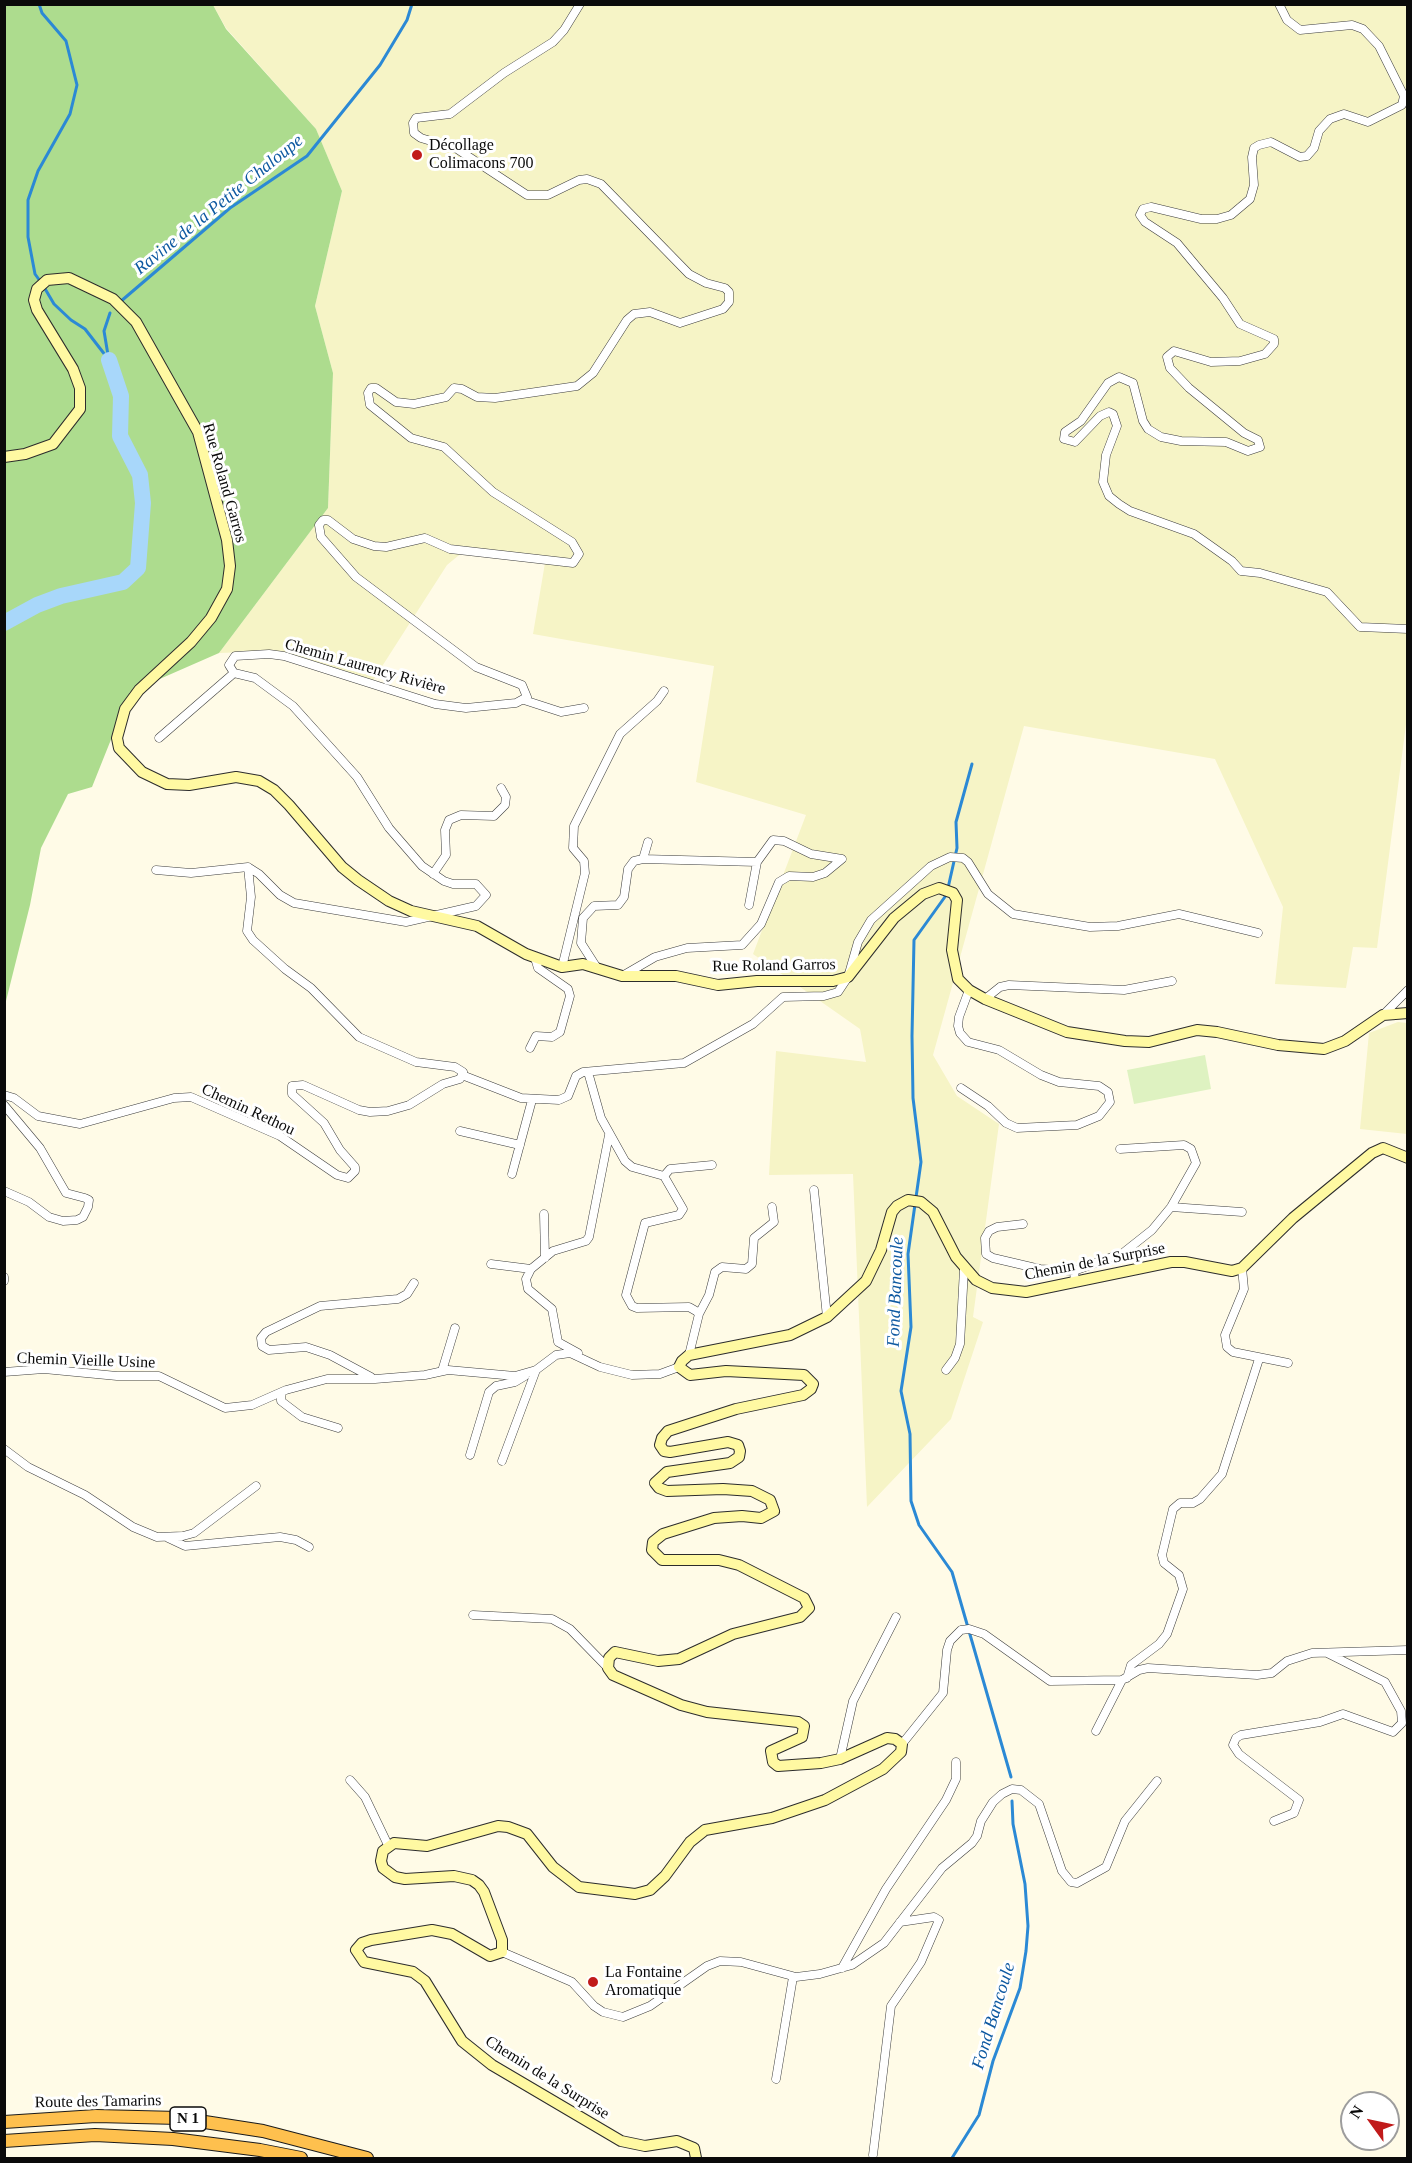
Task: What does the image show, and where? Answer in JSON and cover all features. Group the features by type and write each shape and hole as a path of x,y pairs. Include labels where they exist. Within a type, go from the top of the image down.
{"highway":[{"name":"Route des Tamarins","path":"4,2122 96,2116 179,2118 263,2131 367,2158"},
{"name":"Route des Tamarins","path":"4,2141 95,2135 173,2139 260,2150 301,2158"}],"main road":[{"name":"Rue Roland Garros","path":"4,457 25,454 53,444 80,409 80,388 73,369 43,322 34,300 37,289 47,280 69,278 113,299 136,322 198,432 227,540 230,566 227,589 211,618 191,642 139,690 125,709 117,738 119,748 142,772 167,784 189,785 237,777 259,781 274,790 289,805 342,867 389,901 430,915 477,926 535,958 562,967 583,964 622,976 676,976 728,985 757,981 833,981 848,977 894,918 922,894 939,888 953,893 957,900 952,950 958,979 969,990 985,999 1067,1032 1092,1037 1149,1042 1197,1030 1304,1048 1324,1049 1345,1041 1383,1014"},
{"path":"1383,1014 1407,1013"},
{"path":"1242,1268 1293,1218 1372,1152 1383,1148 1407,1158"},
{"name":"Chemin de la Surprise","path":"689,1355 790,1335 811,1327 827,1317 866,1281 880,1251 888,1219 902,1202 921,1202 933,1212 964,1269 976,1281 1008,1291 1026,1292 1075,1276 1171,1262 1185,1262 1232,1271 1242,1268"},
{"path":"502,1952 502,1940 484,1892 479,1885 472,1880 454,1876 405,1880 395,1877 383,1868 381,1861 383,1851 388,1845 394,1843 427,1846 498,1826 508,1827 527,1834 553,1867 579,1887 635,1894 650,1890 690,1842 705,1830 772,1818 825,1800 894,1761 902,1752 902,1744 895,1739 886,1738 840,1759 821,1763 778,1766 773,1762 771,1751 802,1737 804,1726 798,1722 707,1712 681,1705 614,1675 608,1668 609,1658 615,1652 658,1661 679,1659 733,1634 800,1617 809,1608 804,1598 739,1565 719,1560 662,1560 651,1550 658,1538 674,1530 728,1516 761,1518 774,1511 770,1500 752,1491 723,1489 667,1491 659,1488 655,1483 667,1472 730,1463 739,1457 740,1451 738,1445 728,1442 670,1452 664,1451 660,1446 662,1438 668,1431 736,1409 802,1395 811,1389 813,1384 804,1374 726,1371 690,1375 679,1367 689,1355"},
{"name":"Chemin de la Surprise","path":"502,1952 490,1956 452,1934 432,1930 370,1940 362,1943 356,1950 364,1962 413,1972 424,1981 462,2040 492,2065 621,2141 645,2146 677,2141 694,2148 696,2158"}],"street":[{"path":"580,4 553,42 504,73 450,114 416,118 413,123 414,133 421,138 457,149 527,195 548,195 579,180 587,179 601,184 689,274 706,283 725,288 729,292 729,302 723,309 680,323 650,312 634,314 627,320 597,367 578,386 495,398 477,397 462,389 454,388 446,397 414,404 396,402 376,388 368,393 366,399 370,405 411,438 444,447 493,492 572,542 579,554 573,563 450,549 425,538 386,547 374,546 353,539 328,520 323,520 319,525 321,537 356,577 476,667 522,685 527,693 524,700 561,712 584,708"},
{"path":"1279,4 1287,20 1300,30 1352,25 1363,29 1379,46 1404,96 1402,105 1368,122 1344,114 1330,119 1319,131 1314,148 1307,156 1300,157 1271,142 1254,148 1252,157 1254,185 1250,199 1231,215 1216,219 1201,219 1151,207 1143,209 1140,215 1144,222 1177,243 1223,298 1240,324 1274,339 1274,344 1265,354 1239,361 1211,362 1174,351 1167,357 1170,368 1189,388 1244,433 1258,440 1260,447 1248,451 1226,442 1180,441 1161,437 1148,429 1143,420 1135,387 1124,378 1114,379 1108,383 1081,421 1065,432 1064,439 1075,442 1100,416 1109,412 1113,414 1117,426 1106,455 1103,482 1109,496 1119,504 1130,511 1194,534 1232,561 1240,571 1260,573 1327,592 1360,627 1407,629"},
{"name":"Chemin Laurency Rivière","path":"234,674 229,665 235,657 275,654 435,704 466,708 501,705 524,700"},
{"path":"156,870 191,873 248,867 259,874 280,895 294,903 406,922 476,906 486,895 476,884 453,884 433,874 411,855 389,828 357,777 293,706 255,678 234,674 159,738"},
{"path":"562,967 585,873 584,861 573,848 574,826 620,734 657,701 664,691"},
{"path":"433,874 446,855 445,830 450,820 461,815 494,816 505,805 506,797 501,788"},
{"path":"622,976 647,960 678,950 742,945 761,924 779,882 789,876 813,877 825,873 842,859 811,854 784,841 773,840 757,862 748,905"},
{"path":"643,859 648,842"},
{"path":"248,867 251,897 247,931 260,946 311,988 359,1037 416,1062 455,1067 460,1069 462,1075 532,1100 563,1099 571,1092 576,1076 588,1072 684,1063 753,1024 783,997 833,994 843,987 855,949 871,920 931,866 950,857 963,858 968,862 988,894 1013,914 1090,927 1118,926 1179,914 1258,933"},
{"path":"597,968 581,943 583,918 594,906 618,905 624,897 628,869 634,861 643,859 757,862"},
{"name":"Rue Roland Garros","path":"530,1048 536,1036 552,1037 560,1032 570,996 568,988 538,968 535,958"},
{"path":"985,999 1000,987 1009,985 1124,990 1172,981"},
{"path":"961,1088 988,1106 1006,1123 1017,1128 1077,1125 1099,1116 1110,1102 1108,1092 1099,1086 1059,1082 1041,1076 999,1050 968,1042 960,1034 958,1026 969,990"},
{"path":"1383,1014 1407,990"},
{"path":"588,1072 609,1135 624,1161 632,1167 664,1176 683,1212 645,1224 626,1295 632,1306 637,1308 689,1307 699,1314"},
{"name":"Chemin Rethou","path":"4,1095 14,1098 38,1116 80,1124 93,1123 174,1098 191,1097 280,1136 337,1175 348,1178 355,1171 355,1167 340,1150 324,1123 292,1094 292,1086 303,1085 359,1110 388,1111 409,1105 462,1075"},
{"path":"512,1174 532,1100"},
{"path":"4,1105 40,1148 66,1193 86,1198 88,1207 83,1217 63,1221 49,1217 29,1202 4,1191"},
{"path":"459,1131 520,1145"},
{"path":"585,1359 556,1339 552,1309 533,1294 526,1284 531,1269 545,1258 560,1247 578,1244 589,1237 609,1135"},
{"path":"1023,1224 997,1227 989,1232 985,1238 986,1254 993,1258 1075,1276 1123,1253 1152,1230 1171,1207 1196,1163 1191,1149 1184,1145 1120,1149"},
{"path":"664,1176 670,1169 712,1165"},
{"path":"814,1190 827,1317"},
{"path":"689,1355 699,1314 709,1295 715,1272 722,1267 746,1269 752,1264 754,1238 774,1222 772,1207"},
{"path":"1171,1207 1242,1212"},
{"path":"544,1214 545,1258"},
{"path":"491,1264 531,1269"},
{"path":"1242,1268 1244,1289 1225,1341 1233,1352 1288,1363"},
{"path":"946,1370 955,1358 960,1344 964,1269"},
{"path":"375,1379 318,1350 306,1347 269,1350 262,1346 261,1338 266,1332 320,1306 398,1299 407,1294 414,1283"},
{"path":"442,1371 455,1328"},
{"name":"Chemin Vieille Usine","path":"470,1455 489,1392 496,1386 515,1382 561,1354 570,1353 600,1367 632,1375 660,1374 679,1367"},
{"path":"1096,1731 1131,1665 1164,1639 1183,1588 1179,1575 1163,1560 1170,1515 1176,1505 1200,1499 1222,1474 1259,1359"},
{"name":"Chemin Vieille Usine","path":"4,1372 44,1370 117,1376 159,1376 225,1408 252,1405 281,1393 327,1379 375,1379 456,1370 501,1376 533,1371"},
{"path":"502,1461 533,1371"},
{"path":"281,1393 280,1401 302,1417 338,1428"},
{"path":"4,1449 21,1463 85,1494 147,1534 166,1538 185,1546 280,1537 296,1540 309,1547"},
{"path":"166,1538 194,1533 247,1490 256,1486"},
{"path":"473,1615 552,1619 570,1629 608,1668"},
{"path":"840,1759 853,1701 896,1617"},
{"path":"902,1744 939,1701 943,1693 946,1650 955,1635 962,1630 977,1630 1050,1682 1124,1679 1139,1670 1148,1668 1257,1675 1272,1673 1297,1656 1326,1652 1407,1650"},
{"path":"1274,1821 1294,1813 1299,1800 1239,1754 1233,1745 1236,1738 1241,1735 1320,1722 1343,1714 1392,1732 1402,1723 1401,1711 1385,1682 1326,1652"},
{"path":"842,1968 886,1888 946,1800 956,1779 956,1762"},
{"path":"350,1780 366,1797 388,1845"},
{"path":"502,1952 572,1982 594,2006 603,2012 623,2017 650,2006 702,1969 720,1962 741,1962 794,1977 807,1977 842,1968 852,1965 884,1943 942,1868 972,1843 977,1836 981,1821 1002,1794 1012,1789 1021,1790 1039,1804 1062,1871 1071,1882 1077,1883 1106,1867 1125,1821 1157,1781"},
{"path":"873,2155 891,2006 921,1962 939,1920 934,1917 900,1922"},
{"path":"776,2079 794,1977"}],"shaded area":[{"path":"213,5 1407,5 1408,709 1377,948 1353,947 1346,988 1275,984 1283,907 1215,759 1024,726 933,1055 957,1096 999,1124 973,1317 983,1322 951,1419 867,1507 853,1174 769,1175 776,1051 866,1062 860,1029 753,954 806,815 696,782 714,666 533,634 545,563 464,551 447,565 372,682 276,651 219,653 328,508 333,373 315,306 342,191 316,129 226,28"},
{"path":"1398,1022 1407,1023 1407,1134 1360,1129 1369,1033"}],"green space":[{"path":"5,5 213,5 226,29 316,129 342,191 315,306 333,373 328,508 219,653 130,692 92,787 68,794 41,848 30,905 5,1005"},
{"path":"1205,1055 1211,1089 1134,1104 1127,1070"}],"waterway":[{"path":"39,4 42,13 66,41 77,85 70,114 38,171 28,200 28,237 35,274 40,281"},
{"name":"Ravine de la Petite Chaloupe","path":"120,302 230,208 307,156 380,65 407,20 412,4"},
{"path":"44,287 54,304 85,329 109,360"},
{"name":"Ravine de la Petite Chaloupe","path":"108,355 104,331 110,313"},
{"path":"4,623 37,605 61,596 123,582 138,568 143,503 140,475 120,436 121,396 109,360"},
{"name":"Fond Bancoule","path":"948,888 957,848 956,822 972,764"},
{"name":"Fond Bancoule","path":"947,894 914,940 913,1098 921,1162 908,1254 911,1327 901,1391 910,1434 911,1501 919,1525 952,1572 1011,1777"},
{"name":"Fond Bancoule","path":"952,2158 979,2115 993,2061 1020,1988 1028,1926 1025,1884 1013,1824 1012,1801"}],"place":[{"name":"Décollage Colimacons 700","path":"417,155"},
{"name":"La Fontaine Aromatique","path":"593,1982"}]}
